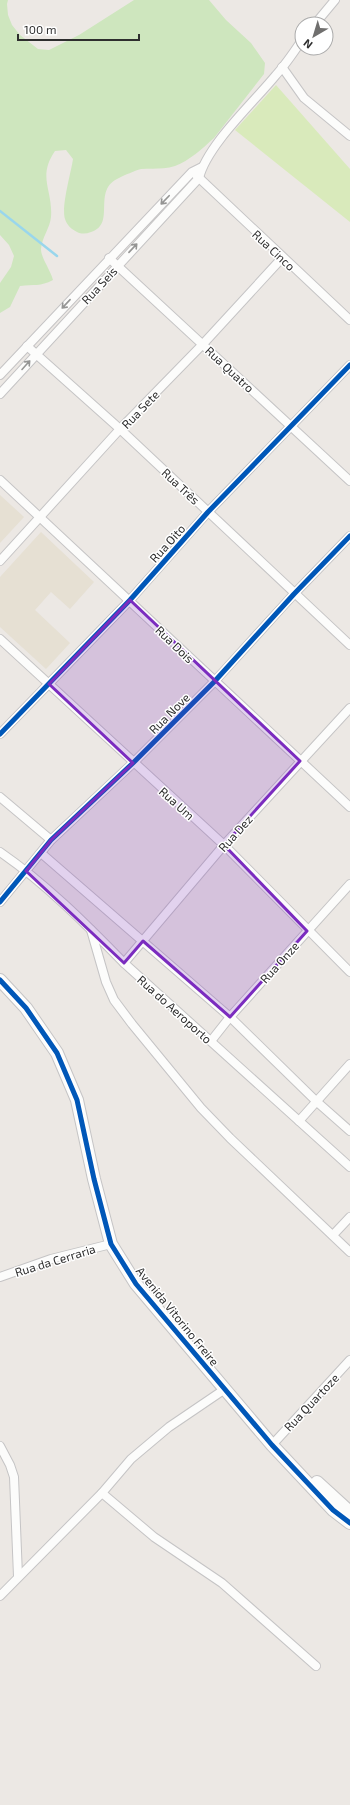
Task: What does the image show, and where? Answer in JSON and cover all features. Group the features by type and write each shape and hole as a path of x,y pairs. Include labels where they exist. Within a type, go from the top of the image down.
{"street":[{"path":"322,16 335,0"},
{"path":"199,178 202,167 235,122 294,51"},
{"path":"282,67 304,98 350,136"},
{"path":"1,371 27,346 192,172 202,167"},
{"name":"Rua Cinco","path":"192,172 282,258 350,320"},
{"name":"Rua Seis","path":"0,394 199,178"},
{"name":"Rua Quatro","path":"109,258 350,481"},
{"name":"Rua Sete","path":"0,561 120,429 203,344 282,258"},
{"name":"Rua Três","path":"27,346 37,353 120,429 350,645"},
{"name":"Rua Oito","path":"0,734 130,600 208,512 350,365"},
{"name":"Rua Dois","path":"0,480 130,600 214,682 350,807"},
{"name":"Rua Nove","path":"0,902 51,840 133,763 214,682 294,594 350,536"},
{"name":"Rua Um","path":"0,638 224,846 350,972"},
{"name":"Rua Dez","path":"124,963 224,846 350,708"},
{"path":"0,797 51,840"},
{"name":"Rua do Aeroporto","path":"0,852 26,872 91,929 124,963 350,1167"},
{"path":"41,853 230,1017 316,1101 350,1131"},
{"name":"Rua Onze","path":"210,1041 307,930 350,884"},
{"path":"91,929 106,982 114,1000 132,1024 201,1108 230,1138 350,1252"},
{"name":"Avenida Vitorino Freire","path":"0,971 34,1009 50,1031 77,1084 117,1240 125,1256 154,1297 275,1442 333,1510 350,1523"},
{"name":"Avenida Vitorino Freire","path":"0,980 26,1008 54,1049 77,1100 94,1179 111,1244 136,1284 225,1389 275,1442 350,1512"},
{"path":"300,1121 350,1064"},
{"path":"333,1235 350,1217"},
{"name":"Rua da Cerraria","path":"0,1277 50,1259 111,1244"},
{"name":"Rua Quartoze","path":"275,1442 350,1360"},
{"path":"0,1596 18,1576 102,1493 131,1458 149,1443 225,1389"},
{"path":"0,1446 10,1465 14,1477 18,1576"},
{"path":"102,1493 154,1536 222,1583 316,1666"}],"highlighted area":[{"path":"130,600 300,761 224,845 307,931 230,1017 143,941 124,963 26,871 51,840 133,763 49,684"}],"shaded area":[{"path":"0,495 24,517 0,543"},
{"path":"41,532 94,582 70,609 51,592 35,610 70,643 46,669 0,627 0,577"}],"green space":[{"path":"0,0 8,0 8,15 12,25 20,35 38,49 49,50 79,35 134,0 209,0 226,20 251,43 265,63 264,74 214,138 196,154 175,166 141,169 121,177 111,183 106,190 102,222 99,228 91,232 84,234 73,230 65,219 64,207 73,159 66,150 55,151 47,168 46,176 51,207 51,217 41,249 42,256 53,280 41,284 20,286 10,307 0,313 0,283 11,267 14,256 9,245 0,235"},
{"path":"276,85 350,169 350,222 235,130"}],"waterway":[{"path":"0,211 57,256"}],"cycle path":[{"path":"0,734 130,600 208,512 350,365"},
{"path":"0,902 51,840 133,763 214,682 294,594 350,536"},
{"path":"0,980 26,1008 57,1053 77,1100 94,1179 111,1244 136,1284 272,1445 333,1510 350,1523"}]}
